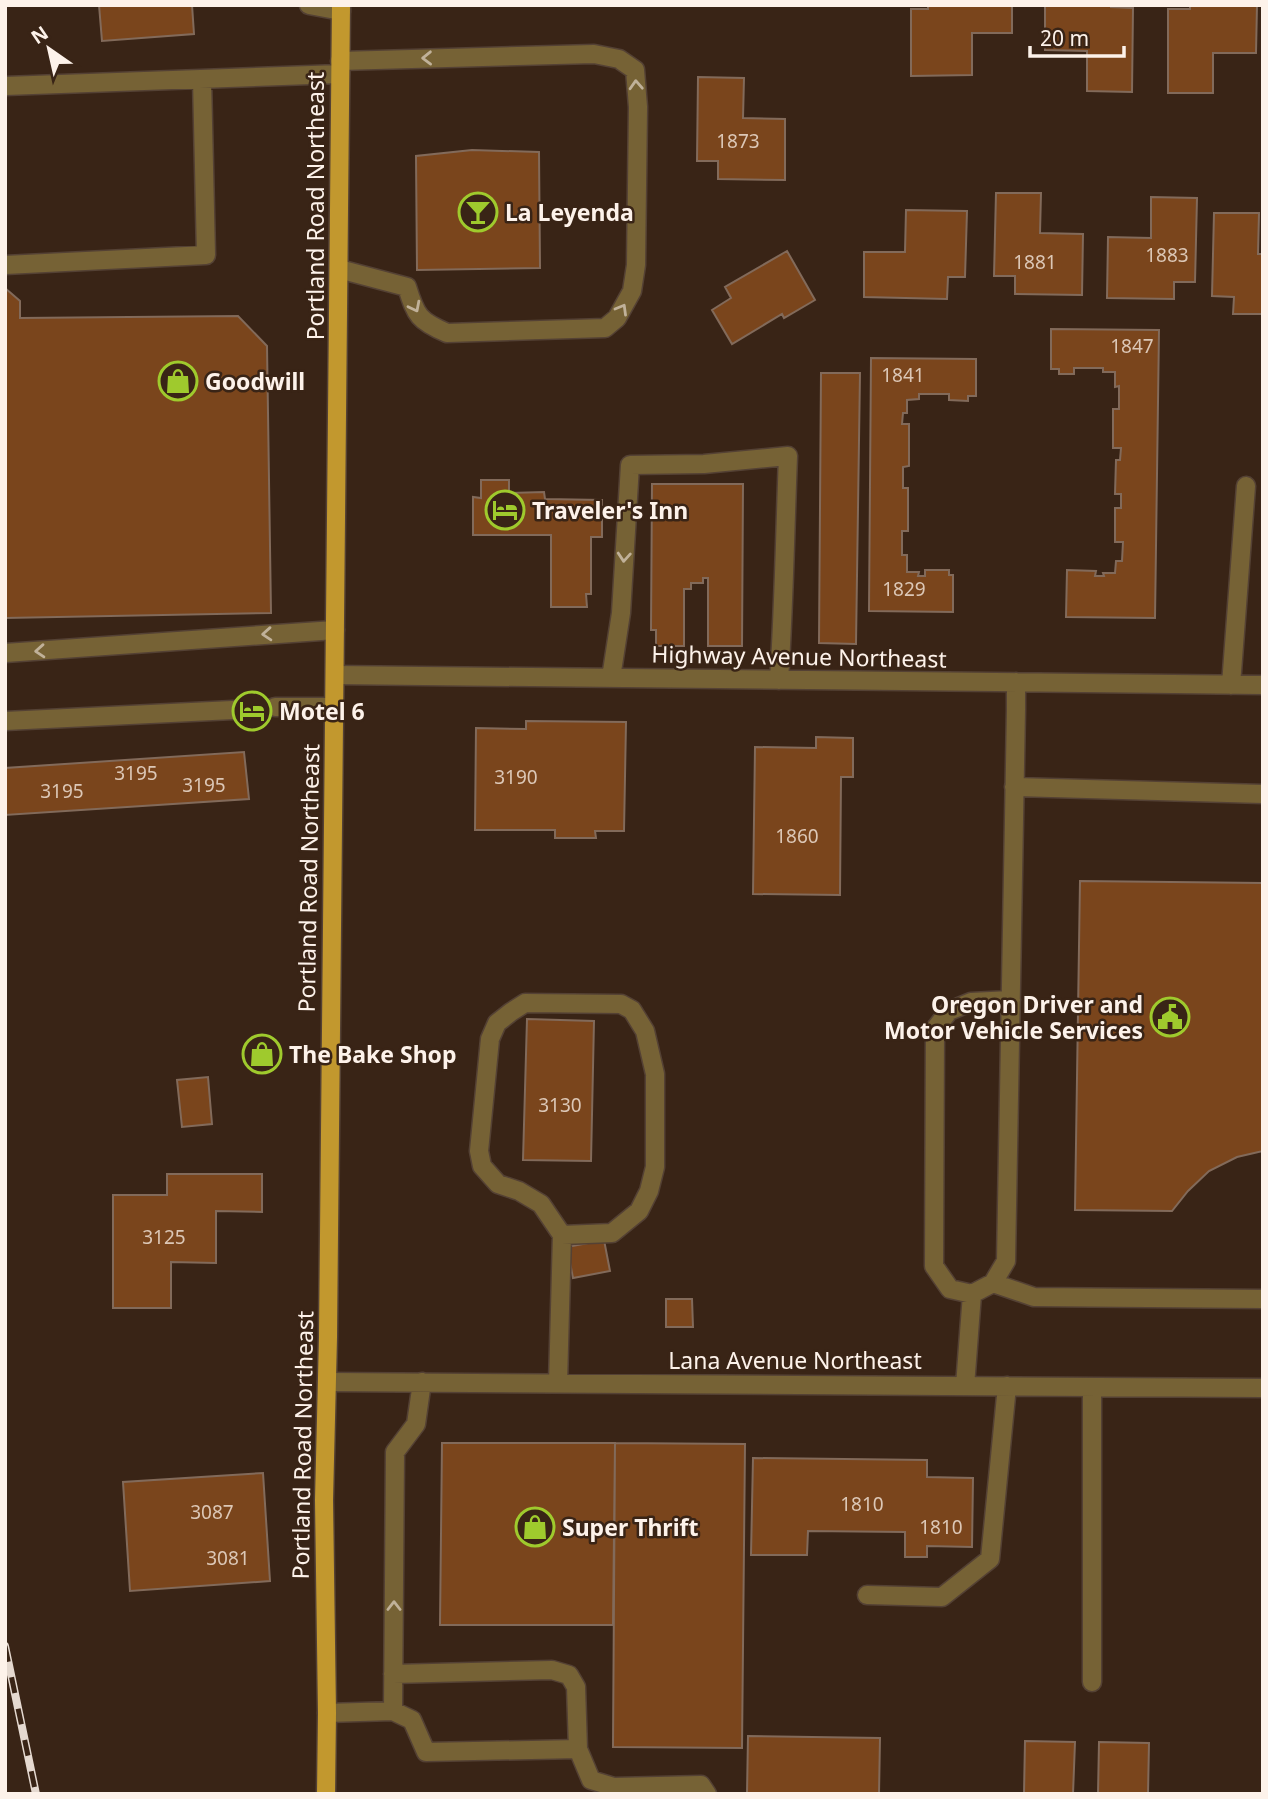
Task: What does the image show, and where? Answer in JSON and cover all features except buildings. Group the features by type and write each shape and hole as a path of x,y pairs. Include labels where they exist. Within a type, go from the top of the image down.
{"main road":[{"name":"Portland Road Northeast","path":"326,1794 324,1500 341,8"}],"street":[{"path":"309,5 341,8"},
{"path":"5,86 201,79 340,68 594,54 619,59 635,70 638,107 636,265 632,291 617,318 605,328 447,333 428,325 414,311 407,287 339,269"},
{"path":"5,265 206,255 201,79"},
{"path":"611,678 621,613 630,464 704,464 788,456 779,680"},
{"path":"1231,685 1246,486"},
{"path":"5,653 335,630"},
{"name":"Highway Avenue Northeast","path":"335,676 1263,685"},
{"path":"1011,1000 971,1002 949,1011 935,1029 934,1266 950,1289 972,1294 993,1283 1006,1261 1011,1000 1016,682"},
{"path":"275,707 334,707"},
{"path":"5,721 233,710"},
{"path":"1014,787 1263,794"},
{"path":"558,1383 562,1235 541,1204 519,1191 498,1184 482,1166 479,1151 490,1039 497,1023 526,1003 621,1004 632,1010 645,1031 655,1074 655,1167 649,1191 639,1211 612,1233 562,1235"},
{"path":"993,1283 1034,1297 1263,1298"},
{"path":"965,1385 972,1294"},
{"name":"Lana Avenue Northeast","path":"327,1382 1263,1388"},
{"path":"393,1711 395,1452 416,1424 422,1382"},
{"path":"867,1595 942,1597 990,1559 1007,1386"},
{"path":"1092,1387 1092,1682"},
{"path":"393,1674 552,1670 569,1675 576,1687 578,1749 591,1780 614,1787 639,1790 701,1785 707,1794"},
{"path":"327,1713 393,1711 412,1720 426,1752 578,1749"}],"tunnel":[{"path":"233,710 275,707"}],"railway":[{"path":"5,1646 36,1794"}],"place":[{"name":"La Leyenda","path":"478,212"},
{"name":"Goodwill","path":"178,381"},
{"name":"Traveler's Inn","path":"505,510"},
{"name":"Motel 6","path":"252,711"},
{"name":"Oregon Driver and Motor Vehicle Services","path":"1170,1017"},
{"name":"The Bake Shop","path":"262,1054"},
{"name":"Super Thrift","path":"535,1527"}]}
